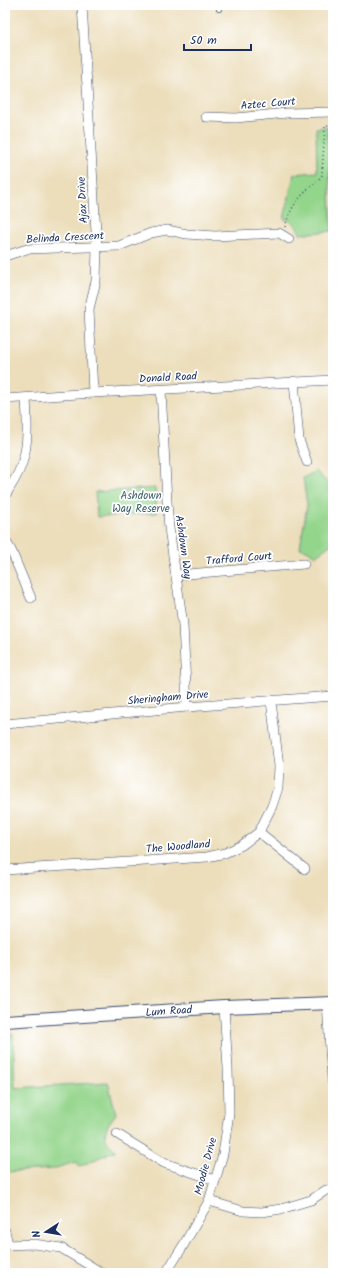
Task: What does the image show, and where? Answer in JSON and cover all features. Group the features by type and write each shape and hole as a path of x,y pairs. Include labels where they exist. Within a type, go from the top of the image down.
{"street":[{"name":"Ajax Drive","path":"82,5 97,248 96,281 89,310 93,393"},
{"name":"Aztec Court","path":"206,117 236,118 287,113 333,112"},
{"name":"Belinda Crescent","path":"5,256 27,249 97,248 120,246 151,233 167,230 187,234 215,236 279,233 286,237"},
{"name":"Donald Road","path":"5,399 294,381 333,380"},
{"path":"294,381 299,440 307,462"},
{"name":"Ashdown Way","path":"161,390 169,528 182,625 187,707"},
{"path":"5,496 16,479 23,461 27,441 26,398"},
{"path":"5,540 12,550 31,598"},
{"name":"Trafford Court","path":"176,575 304,564"},
{"name":"Sheringham Drive","path":"5,724 187,707 333,696"},
{"name":"The Woodland","path":"5,870 207,858 225,853 242,845 259,832 272,806 278,788 279,766 272,701"},
{"path":"259,832 305,869"},
{"path":"330,1003 332,1081"},
{"name":"Lum Road","path":"5,1021 224,1007 330,1003"},
{"name":"Moodie Drive","path":"166,1273 209,1201 223,1154 229,1113 224,1007"},
{"path":"116,1134 164,1163 215,1180"},
{"path":"209,1201 243,1211 262,1212 281,1210 311,1200 326,1190"},
{"path":"5,1231 6,1245 34,1244 60,1248 102,1273"}],"path":[{"path":"286,237 287,221 294,204 298,198 322,175 325,126 333,126"}],"green space":[{"path":"327,127 332,231 300,234 298,228 294,224 284,219 294,174 317,172 316,128"},
{"path":"316,471 333,488 333,543 315,556 307,550 300,548 307,505 303,478"},
{"name":"Ashdown Way Reserve","path":"155,488 157,513 97,517 95,492"},
{"path":"5,1034 13,1034 15,1088 108,1082 116,1114 107,1128 106,1137 107,1142 116,1150 78,1167 76,1162 52,1169 7,1172 6,1161 10,1137 5,1119"}]}
